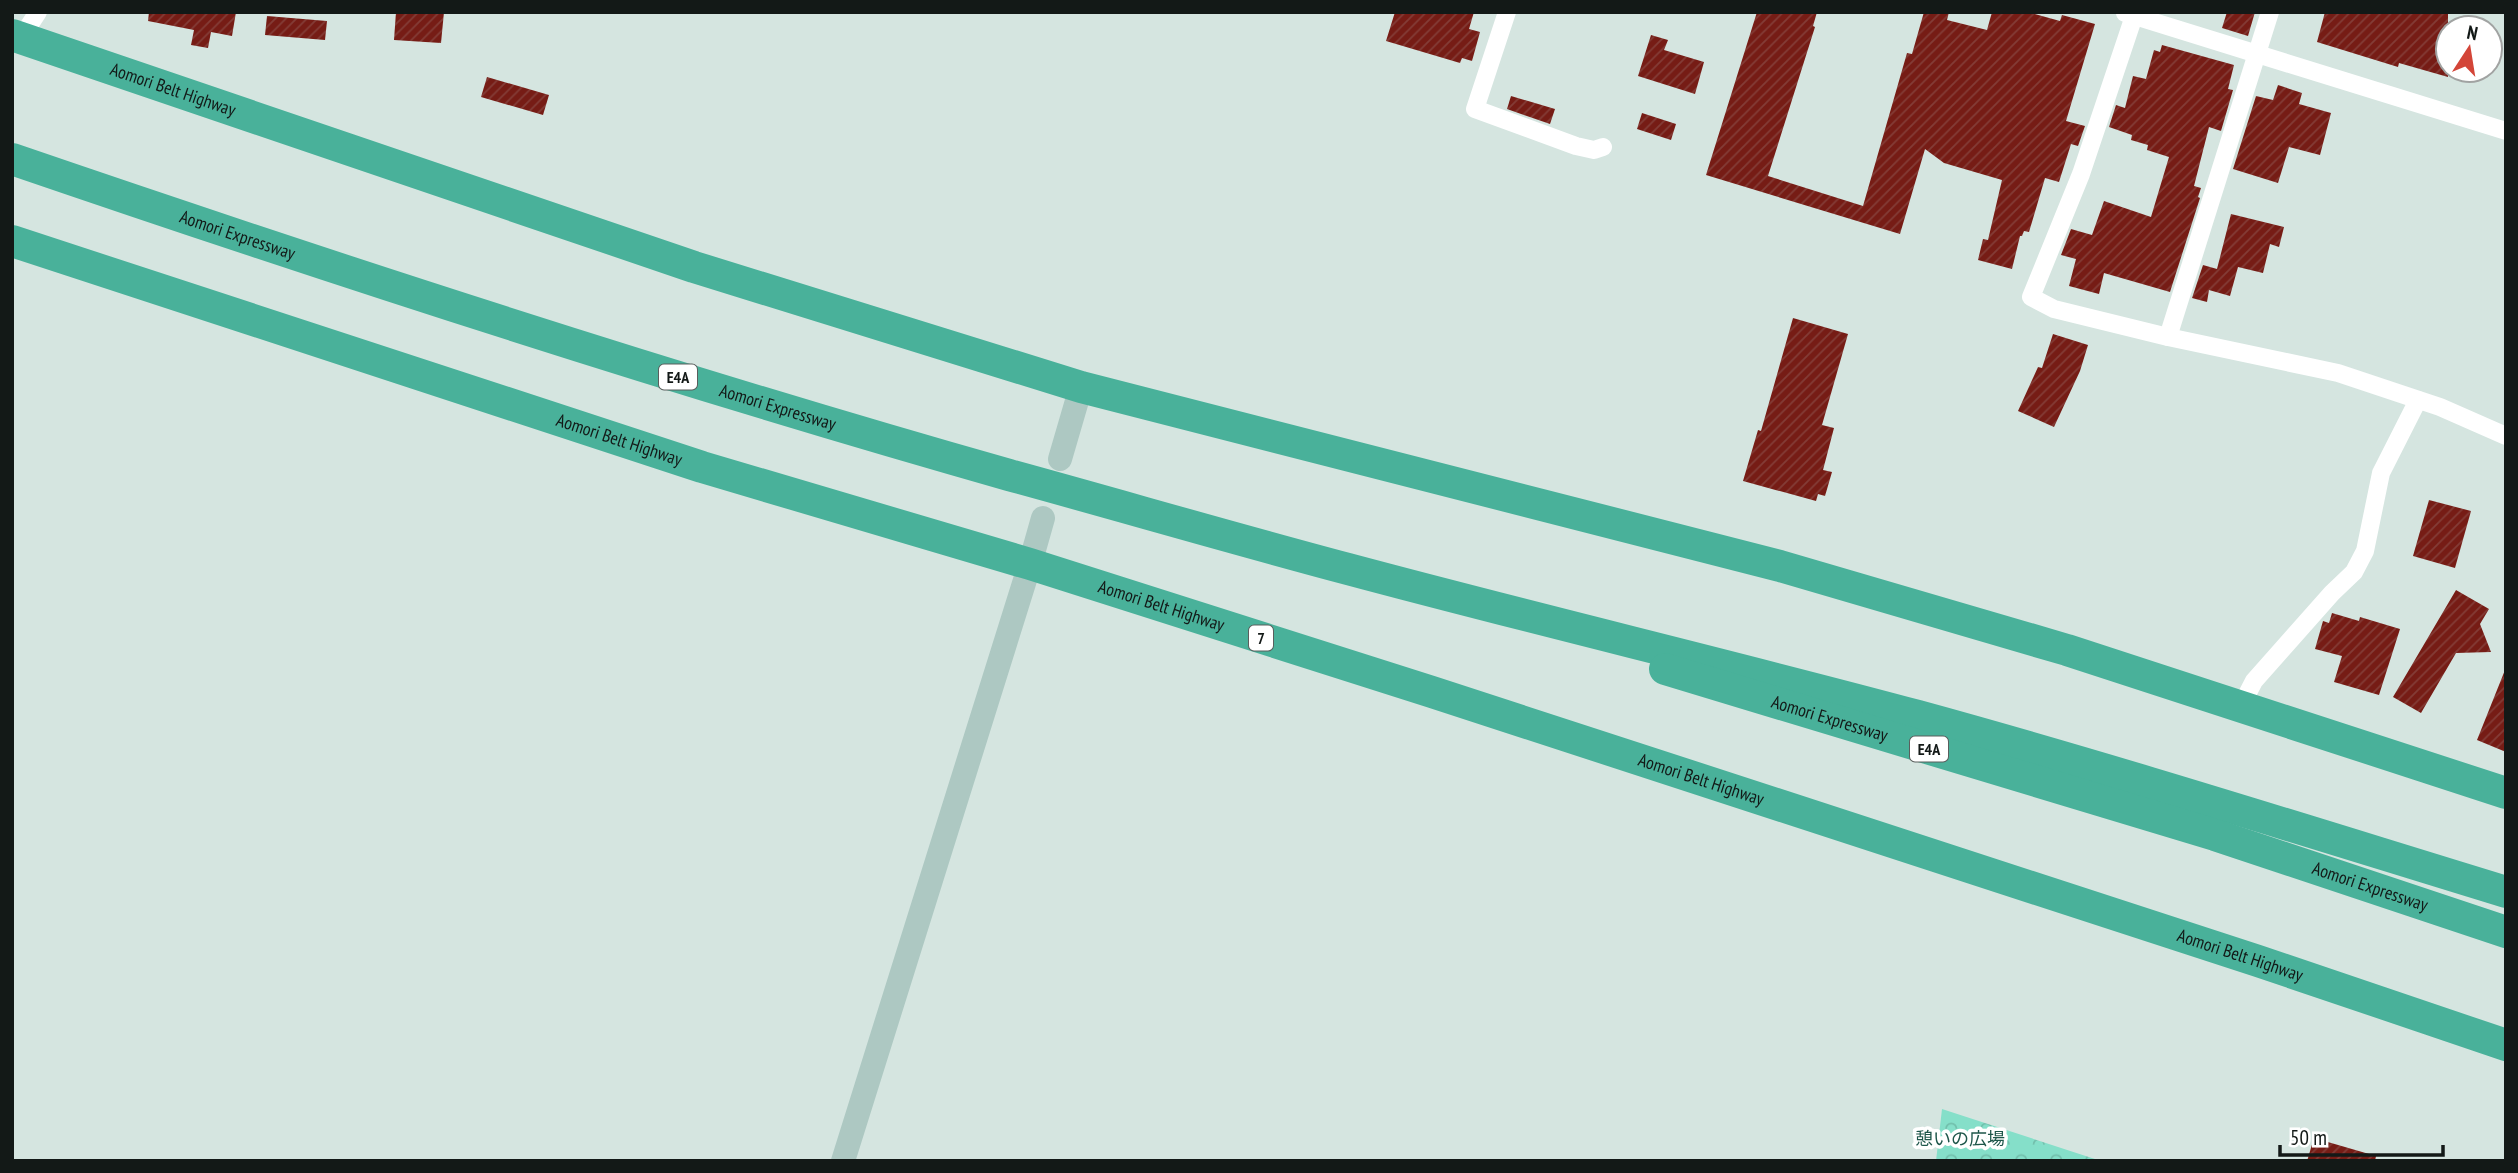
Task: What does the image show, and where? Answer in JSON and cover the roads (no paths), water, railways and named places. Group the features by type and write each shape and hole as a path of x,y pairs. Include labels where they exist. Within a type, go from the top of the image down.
{"highway":[{"name":"Aomori Belt Highway","path":"21,34 681,262 1081,387 1780,566 2067,650 2506,793"},
{"name":"Aomori Expressway","path":"12,159 233,235 653,369 1002,473 1351,570 1718,662 1927,719 2506,892"},
{"name":"Aomori Belt Highway","path":"12,241 702,467 1030,564 2090,906 2506,1045"},
{"name":"Aomori Expressway","path":"1351,570 1710,683 2215,835 2506,932"}],"street":[{"path":"1507,12 1475,109 1576,146 1594,150 1603,148"},
{"path":"2168,337 2270,12"},
{"path":"2506,131 2129,14 2081,174 2031,297 2054,309 2168,337 2339,373 2440,407 2506,436"},
{"path":"1060,459 1081,387"},
{"path":"2241,706 2254,681 2354,572 2365,551 2381,473 2418,401"},
{"path":"843,1161 1042,519"}],"park label":[{"name":"憩いの広場","path":"1960,1139"}]}
